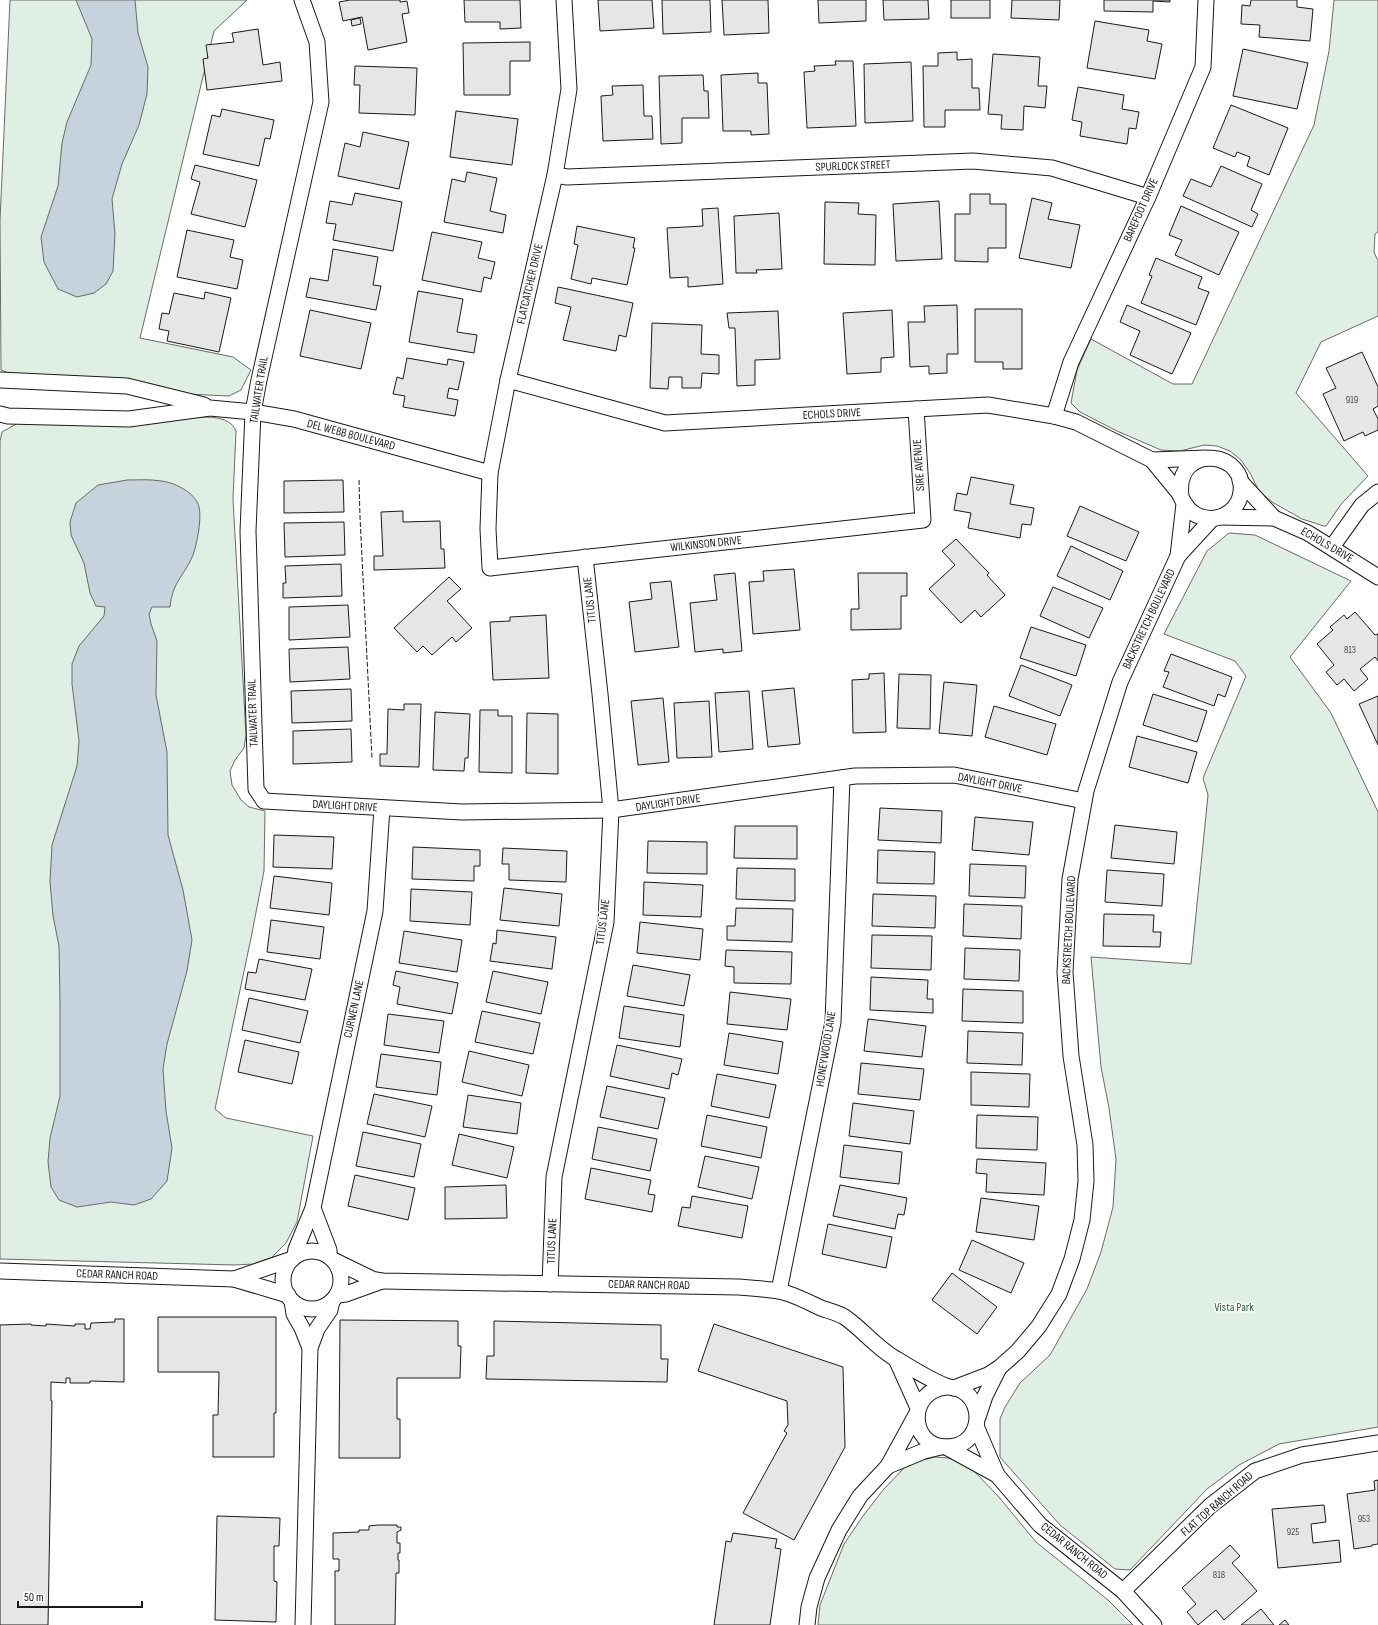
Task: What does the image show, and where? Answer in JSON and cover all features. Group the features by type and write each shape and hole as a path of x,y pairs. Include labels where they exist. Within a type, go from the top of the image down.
{"street":[{"name":"TAILWATER TRAIL","path":"256,789 248,531 253,412 260,373 321,102 317,42 302,0"},
{"name":"FLATCATCHER DRIVE","path":"490,568 488,529 490,473 508,380 555,175 569,89 564,0"},
{"name":"BAREFOOT DRIVE","path":"1054,416 1071,362 1148,197 1203,67 1206,0"},
{"name":"SPURLOCK STREET","path":"555,175 567,177 973,161 1052,168 1148,197"},
{"name":"DEL WEBB BOULEVARD","path":"0,380 127,386 210,408 253,412 294,419 490,473"},
{"name":"ECHOLS DRIVE","path":"508,380 665,423 988,405 1054,416 1076,422 1152,460 1183,500"},
{"name":"DEL WEBB BOULEVARD","path":"0,414 8,416 129,419 210,408"},
{"name":"SIRE AVENUE","path":"916,409 922,520"},
{"name":"ECHOLS DRIVE","path":"1152,460 1206,458"},
{"path":"1206,458 1223,460 1231,465 1237,472 1240,480 1240,498 1235,506 1229,513 1216,518 1196,515 1189,510 1183,500 1180,488 1181,479 1190,465 1198,460 1206,458"},
{"name":"ECHOLS DRIVE","path":"1240,480 1274,518"},
{"path":"1332,547 1362,505 1378,492"},
{"name":"BACKSTRETCH BOULEVARD","path":"951,1387 988,1375 999,1368 1018,1351 1035,1331 1059,1294 1072,1259 1082,1220 1086,1181 1085,1145 1071,1056 1064,972 1070,879 1084,801 1120,682 1178,556 1183,500"},
{"name":"ECHOLS DRIVE","path":"1216,518 1274,518 1308,533 1378,577"},
{"name":"BACKSTRETCH BOULEVARD","path":"1178,556 1216,518"},
{"name":"WILKINSON DRIVE","path":"490,568 922,520"},
{"name":"TITUS LANE","path":"550,1284 554,1177 606,922 611,810 585,558"},
{"name":"DAYLIGHT DRIVE","path":"256,789 264,801 382,808 462,812 611,810 856,776 954,775 1084,801"},
{"name":"HONEYWOOD LANE","path":"779,1291 833,1022 842,778"},
{"name":"CURWEN LANE","path":"294,1257 313,1208 375,911 382,808"},
{"path":"303,1625 310,1348 317,1329 330,1310 342,1282 342,1274 332,1258 313,1208"},
{"path":"310,1348 302,1328 294,1314 290,1298 284,1289 283,1275 285,1269 294,1257 305,1251 312,1250 332,1258"},
{"name":"CEDAR RANCH ROAD","path":"234,1279 294,1257"},
{"name":"CEDAR RANCH ROAD","path":"332,1258 372,1279 382,1281 740,1287 779,1291 845,1317 896,1360 951,1387"},
{"name":"CEDAR RANCH ROAD","path":"0,1271 234,1279 290,1298"},
{"name":"CEDAR RANCH ROAD","path":"335,1298 382,1281"},
{"path":"290,1298 305,1308 312,1309 320,1308 335,1298"},
{"name":"CEDAR RANCH ROAD","path":"896,1360 917,1410"},
{"name":"BACKSTRETCH BOULEVARD","path":"977,1422 985,1396 999,1368"},
{"path":"807,1625 809,1607 817,1578 840,1530 860,1496 888,1466 920,1402 929,1392 941,1387 951,1387 961,1390 971,1398 977,1411 977,1422 970,1437 965,1442 959,1445 924,1451 888,1466"},
{"path":"917,1410 917,1419 920,1432 929,1441 944,1447"},
{"name":"CEDAR RANCH ROAD","path":"977,1422 996,1475"},
{"name":"FLAT TOP RANCH ROAD","path":"1123,1591 1210,1506 1255,1471 1302,1455 1378,1443"},
{"name":"CEDAR RANCH ROAD","path":"944,1447 996,1475 1040,1525 1123,1591 1154,1625"}],"green space":[{"path":"10,0 247,0 214,31 140,338 233,357 251,370 241,390 229,396 186,394 14,375 1,370 0,220"},
{"path":"1334,0 1378,0 1378,232 1375,234 1374,252 1378,261 1378,316 1321,342 1296,393 1368,476 1342,503 1326,526 1324,526 1302,519 1272,502 1259,491 1250,473 1241,460 1230,451 1217,446 1204,445 1180,451 1161,450 1117,431 1080,412 1071,403 1077,370 1091,339 1173,384 1192,384 1314,125 1329,51"},
{"path":"185,417 221,419 232,425 236,431 233,499 246,735 244,748 235,760 230,771 232,785 241,800 249,807 265,811 264,871 215,1109 226,1118 313,1136 297,1222 286,1243 271,1258 254,1264 235,1265 0,1259 0,441 2,432 18,423"},
{"name":"Vista Park","path":"1229,533 1255,535 1351,581 1290,657 1331,713 1378,812 1378,1427 1279,1444 1239,1465 1207,1489 1130,1570 1115,1569 1060,1525 1000,1457 1000,1419 1005,1407 1020,1383 1050,1355 1087,1289 1101,1252 1113,1207 1116,1159 1109,1108 1101,1067 1091,957 1191,964 1208,795 1203,778 1246,676 1235,661 1164,634 1207,551"},
{"path":"935,1457 948,1458 963,1463 973,1470 998,1496 1036,1542 1108,1600 1133,1625 818,1625 820,1605 844,1544 863,1516 883,1490 904,1468"}],"shaded area":[{"path":"76,0 135,0 138,33 148,67 147,94 139,125 122,164 112,199 115,234 113,271 106,284 94,293 77,297 58,289 44,262 41,237 58,186 62,143 67,122 91,65 92,39"},
{"path":"127,480 157,480 178,486 194,497 200,512 199,531 195,550 190,562 173,591 170,607 152,607 149,614 157,641 156,695 167,752 168,835 183,890 192,940 187,971 167,1044 163,1069 166,1111 172,1148 167,1181 151,1199 134,1205 111,1202 77,1207 59,1200 51,1187 48,1162 50,1138 60,1096 59,946 53,916 50,882 52,845 77,766 79,741 72,684 72,664 79,646 104,616 105,607 96,606 90,593 84,563 71,535 70,522 76,503 98,485"}],"building":[{"path":"350,0 407,1 409,13 402,14 407,42 368,50 362,17 343,21 339,2"},
{"path":"464,0 520,0 521,28 500,29 500,22 465,22"},
{"path":"598,0 652,0 654,28 600,31"},
{"path":"662,0 710,0 711,32 663,34"},
{"path":"722,0 768,0 769,33 724,35"},
{"path":"818,0 866,0 866,21 819,23"},
{"path":"883,0 928,0 929,19 884,20"},
{"path":"951,0 990,0 990,18 951,18"},
{"path":"1012,0 1060,0 1059,20 1011,18"},
{"path":"1104,0 1170,0 1170,2 1153,1 1153,12 1104,11"},
{"path":"1251,0 1297,0 1297,7 1313,9 1310,41 1259,37 1260,25 1241,24 1242,5 1250,6"},
{"path":"360,18 361,24 352,26 351,20"},
{"path":"1095,21 1149,30 1147,41 1162,44 1155,79 1087,68"},
{"path":"258,29 263,65 280,62 282,81 207,90 203,59 208,58 206,45 234,42 232,33"},
{"path":"530,42 530,61 510,61 510,95 464,95 463,43"},
{"path":"1243,49 1308,63 1297,109 1233,96"},
{"path":"957,52 957,60 972,59 972,88 979,88 980,110 945,110 945,127 924,127 923,66 938,66 938,53"},
{"path":"993,54 1040,57 1038,86 1047,86 1045,108 1024,106 1023,130 1001,129 1002,115 988,114"},
{"path":"835,61 853,61 856,126 807,128 804,72 815,71 814,66 836,65"},
{"path":"911,62 913,121 865,123 864,64"},
{"path":"355,66 417,68 415,115 359,113 360,85 354,85"},
{"path":"758,73 758,83 767,83 769,134 751,135 751,131 723,131 721,75"},
{"path":"703,75 704,91 708,91 709,118 682,118 682,143 661,144 659,76"},
{"path":"643,85 644,116 652,116 653,139 603,141 601,96 613,95 612,86"},
{"path":"1078,87 1124,95 1122,109 1139,112 1136,129 1129,128 1127,144 1080,136 1082,122 1072,120"},
{"path":"1231,105 1288,128 1269,175 1247,166 1250,157 1237,152 1235,157 1213,148"},
{"path":"222,109 274,120 270,139 265,138 259,166 203,154 212,115 220,117"},
{"path":"456,111 518,119 512,165 450,157"},
{"path":"363,132 409,142 399,189 338,176 345,143 360,147"},
{"path":"195,165 257,180 245,227 191,214 200,182 191,179"},
{"path":"1221,166 1262,184 1251,210 1258,214 1252,227 1183,196 1191,179 1211,187"},
{"path":"467,172 497,178 490,211 506,215 503,233 444,222 452,179 465,182"},
{"path":"355,193 402,202 393,251 333,240 336,224 326,223 330,201 352,205"},
{"path":"970,194 990,194 990,204 1006,204 1006,248 988,248 988,262 955,261 955,214 970,214"},
{"path":"1032,198 1052,203 1048,219 1080,225 1071,268 1019,258"},
{"path":"939,201 942,259 896,261 893,204"},
{"path":"825,202 859,203 858,214 876,215 875,265 824,264"},
{"path":"1181,206 1239,232 1219,275 1175,255 1182,240 1169,235"},
{"path":"718,208 723,284 688,287 688,277 670,278 667,228 703,226 702,209"},
{"path":"779,213 782,269 756,270 757,273 736,273 734,216"},
{"path":"577,226 635,238 633,248 635,248 627,285 592,278 591,284 571,279 578,245 574,244"},
{"path":"187,230 234,240 230,257 243,260 237,289 177,277"},
{"path":"432,232 482,242 478,258 495,262 491,279 484,277 481,292 422,280"},
{"path":"333,249 378,257 373,285 381,286 376,310 306,297 310,278 328,281"},
{"path":"1156,258 1202,277 1198,288 1209,292 1196,325 1141,303 1152,276 1149,275"},
{"path":"558,287 633,303 626,337 619,335 616,351 563,340 571,307 555,303"},
{"path":"418,291 463,299 457,332 477,335 474,353 409,342"},
{"path":"205,292 231,298 219,352 167,341 169,331 159,329 162,313 169,314 174,293 204,299"},
{"path":"957,305 958,354 947,354 947,373 929,374 929,366 910,367 908,322 925,322 924,306"},
{"path":"1127,305 1191,333 1172,374 1130,355 1140,331 1120,322"},
{"path":"975,309 1022,309 1022,369 1003,369 1003,362 975,362"},
{"path":"310,310 371,323 361,369 300,356"},
{"path":"892,310 894,357 881,358 881,372 847,374 843,313"},
{"path":"778,311 780,359 755,360 755,385 737,386 735,328 729,328 727,313"},
{"path":"652,323 702,325 701,354 719,355 719,374 702,373 701,388 682,388 682,377 669,377 668,389 650,388"},
{"path":"1362,352 1378,387 1378,406 1373,409 1378,419 1378,430 1365,436 1363,432 1344,441 1323,394 1336,388 1326,368"},
{"path":"407,358 447,365 448,359 464,362 458,390 449,388 447,398 458,400 455,416 403,407 405,396 393,394 397,377 403,379"},
{"path":"971,477 1014,485 1010,504 1034,508 1031,525 1022,524 1020,538 968,528 971,513 954,510 957,493 967,495"},
{"path":"343,480 344,512 284,513 284,481"},
{"path":"1080,506 1139,532 1126,561 1067,536"},
{"path":"403,511 403,522 440,521 441,549 444,549 445,568 374,570 374,556 383,556 381,512"},
{"path":"344,522 345,555 285,557 284,523"},
{"path":"956,539 989,573 987,575 1005,595 981,617 975,610 961,623 929,589 955,565 942,551"},
{"path":"1071,546 1123,571 1110,600 1057,576"},
{"path":"341,564 342,596 283,598 283,583 286,583 285,566"},
{"path":"794,569 800,630 753,634 749,582 764,581 763,571"},
{"path":"735,573 742,651 723,653 723,649 695,652 690,603 717,600 714,575"},
{"path":"858,573 907,573 907,596 901,596 901,629 851,630 851,609 859,609"},
{"path":"449,577 461,589 447,601 472,628 456,642 452,637 432,655 423,646 417,652 394,628"},
{"path":"671,581 679,647 635,652 629,602 652,599 650,583"},
{"path":"1053,587 1103,608 1089,638 1040,616"},
{"path":"348,605 350,637 289,640 289,607"},
{"path":"1355,612 1375,635 1378,634 1378,661 1375,657 1360,669 1368,679 1354,691 1344,679 1337,685 1326,672 1334,665 1317,644 1333,630 1330,627 1344,615 1347,619"},
{"path":"546,615 549,678 493,680 490,622 510,621 510,617"},
{"path":"1031,627 1086,645 1076,676 1020,658"},
{"path":"348,647 350,679 290,682 289,649"},
{"path":"1171,654 1232,677 1225,697 1218,694 1214,706 1163,687 1169,672 1164,671"},
{"path":"1021,665 1072,685 1060,716 1009,696"},
{"path":"884,673 886,732 853,733 852,680 869,679 869,674"},
{"path":"899,674 931,675 930,729 897,728"},
{"path":"944,682 977,685 972,736 939,733"},
{"path":"794,688 800,744 768,747 762,691"},
{"path":"351,689 352,721 292,723 291,691"},
{"path":"749,691 753,749 719,752 715,693"},
{"path":"1153,694 1207,711 1197,742 1143,725"},
{"path":"1378,696 1378,745 1359,704"},
{"path":"663,698 669,762 638,765 631,701"},
{"path":"709,701 712,757 677,758 674,703"},
{"path":"404,704 421,704 419,767 380,766 380,754 387,754 388,709 404,710"},
{"path":"994,706 1056,724 1047,755 985,737"},
{"path":"480,710 498,710 498,716 512,716 512,773 479,772"},
{"path":"435,712 470,714 468,758 465,758 464,771 433,770"},
{"path":"527,713 558,714 558,774 526,773"},
{"path":"351,729 352,762 293,764 293,731"},
{"path":"1137,736 1197,752 1188,783 1129,767"},
{"path":"880,808 942,811 941,843 878,840"},
{"path":"975,817 1033,822 1029,855 972,850"},
{"path":"1115,825 1177,832 1174,864 1111,858"},
{"path":"735,826 797,826 797,859 734,858"},
{"path":"274,835 334,837 332,869 273,867"},
{"path":"648,841 707,842 707,874 647,873"},
{"path":"413,847 480,850 480,866 474,866 474,881 412,879"},
{"path":"503,848 567,851 566,882 509,880 509,864 502,864"},
{"path":"878,850 935,852 934,884 877,883"},
{"path":"970,864 1026,866 1025,898 969,896"},
{"path":"737,868 795,869 795,901 736,899"},
{"path":"1107,870 1164,874 1162,906 1105,902"},
{"path":"274,876 332,883 329,915 270,908"},
{"path":"644,882 703,885 701,917 643,915"},
{"path":"504,888 562,894 559,926 500,920"},
{"path":"411,889 472,892 470,925 410,921"},
{"path":"873,894 936,896 935,928 872,926"},
{"path":"964,904 1022,906 1021,939 963,936"},
{"path":"736,908 793,909 792,942 727,940 727,926 735,926"},
{"path":"1104,914 1154,915 1153,932 1161,932 1160,947 1103,946"},
{"path":"271,920 324,927 320,959 267,952"},
{"path":"640,922 703,929 700,960 637,953"},
{"path":"497,930 556,937 552,969 490,961 493,943 496,944"},
{"path":"404,931 462,940 457,972 399,963"},
{"path":"872,935 932,936 931,970 871,968"},
{"path":"965,948 1020,950 1019,981 964,979"},
{"path":"726,950 792,952 791,984 734,983 734,967 725,966"},
{"path":"259,959 312,969 305,1000 245,989 248,972 256,973"},
{"path":"633,965 690,975 684,1006 627,996"},
{"path":"396,971 458,983 452,1014 397,1004 400,987 393,985"},
{"path":"493,971 548,982 541,1014 486,1002"},
{"path":"871,977 928,980 927,999 933,999 933,1013 870,1010"},
{"path":"963,989 1023,991 1023,1023 962,1021"},
{"path":"730,992 791,999 787,1030 727,1024"},
{"path":"249,998 308,1011 300,1043 242,1030"},
{"path":"624,1006 684,1015 680,1047 619,1038"},
{"path":"482,1011 540,1023 533,1054 475,1042"},
{"path":"388,1014 444,1021 439,1053 384,1045"},
{"path":"868,1019 926,1026 922,1057 864,1051"},
{"path":"968,1031 1023,1033 1022,1065 967,1063"},
{"path":"729,1033 783,1042 778,1074 724,1065"},
{"path":"245,1040 299,1052 292,1084 238,1072"},
{"path":"617,1045 682,1059 678,1075 672,1073 669,1089 610,1076"},
{"path":"469,1051 529,1065 522,1096 462,1082"},
{"path":"381,1054 441,1062 437,1095 376,1087"},
{"path":"861,1063 924,1069 920,1100 858,1094"},
{"path":"971,1072 1030,1074 1029,1107 971,1105"},
{"path":"717,1074 776,1085 769,1118 711,1106"},
{"path":"607,1086 665,1098 658,1129 600,1117"},
{"path":"374,1094 432,1106 425,1137 367,1124"},
{"path":"468,1095 521,1103 517,1134 463,1127"},
{"path":"853,1103 914,1111 910,1144 849,1136"},
{"path":"707,1115 767,1127 761,1158 701,1146"},
{"path":"977,1115 1038,1117 1037,1150 976,1148"},
{"path":"598,1127 657,1139 650,1171 592,1159"},
{"path":"363,1132 421,1144 414,1177 356,1166"},
{"path":"459,1134 514,1147 507,1178 452,1165"},
{"path":"844,1145 902,1152 899,1184 840,1177"},
{"path":"705,1156 759,1167 752,1199 698,1187"},
{"path":"977,1159 1046,1163 1044,1195 986,1192 987,1174 976,1173"},
{"path":"591,1168 651,1180 648,1194 655,1195 652,1212 585,1199"},
{"path":"355,1175 415,1188 408,1220 348,1206"},
{"path":"506,1185 507,1218 445,1219 445,1187"},
{"path":"840,1185 907,1198 904,1215 898,1214 895,1229 833,1216"},
{"path":"692,1196 748,1206 742,1238 678,1226 682,1207 690,1208"},
{"path":"981,1198 1039,1206 1034,1240 976,1232"},
{"path":"828,1224 892,1237 886,1268 822,1254"},
{"path":"972,1240 1024,1263 1011,1293 959,1270"},
{"path":"952,1273 997,1307 977,1334 932,1300"},
{"path":"158,1317 276,1317 276,1413 274,1413 274,1457 213,1457 213,1415 218,1415 219,1372 158,1372"},
{"path":"115,1319 124,1319 124,1382 90,1381 90,1383 70,1383 70,1378 66,1378 66,1383 51,1382 52,1401 48,1625 0,1625 0,1325 31,1324 46,1326 46,1324 75,1326 75,1324 85,1324 85,1329 90,1329 91,1323 115,1322"},
{"path":"340,1320 458,1321 458,1346 461,1346 460,1378 397,1378 397,1419 400,1419 400,1458 339,1458"},
{"path":"494,1321 661,1325 661,1359 668,1359 667,1382 486,1379 487,1356 494,1356"},
{"path":"714,1324 843,1367 845,1447 794,1540 743,1513 787,1433 784,1431 788,1425 787,1401 698,1371"},
{"path":"1378,1480 1378,1544 1354,1549 1347,1494 1375,1490 1374,1481"},
{"path":"1324,1505 1326,1522 1311,1524 1313,1543 1339,1540 1341,1562 1278,1568 1272,1509"},
{"path":"217,1516 280,1518 279,1546 274,1546 274,1581 277,1582 276,1622 215,1620"},
{"path":"397,1525 397,1527 401,1527 401,1530 397,1532 397,1543 400,1543 400,1553 398,1553 399,1573 396,1573 395,1625 335,1625 335,1571 339,1571 339,1559 333,1559 333,1533 359,1532 359,1530 369,1530 369,1526"},
{"path":"733,1533 777,1539 775,1548 781,1549 770,1625 714,1625 726,1541 731,1542"},
{"path":"1230,1545 1240,1556 1232,1563 1257,1591 1224,1620 1216,1610 1198,1625 1187,1612 1196,1604 1182,1588"},
{"path":"1261,1609 1274,1625 1241,1625"},
{"path":"1285,1620 1289,1625 1279,1625"}],"fence":[{"path":"359,480 372,759"}]}
